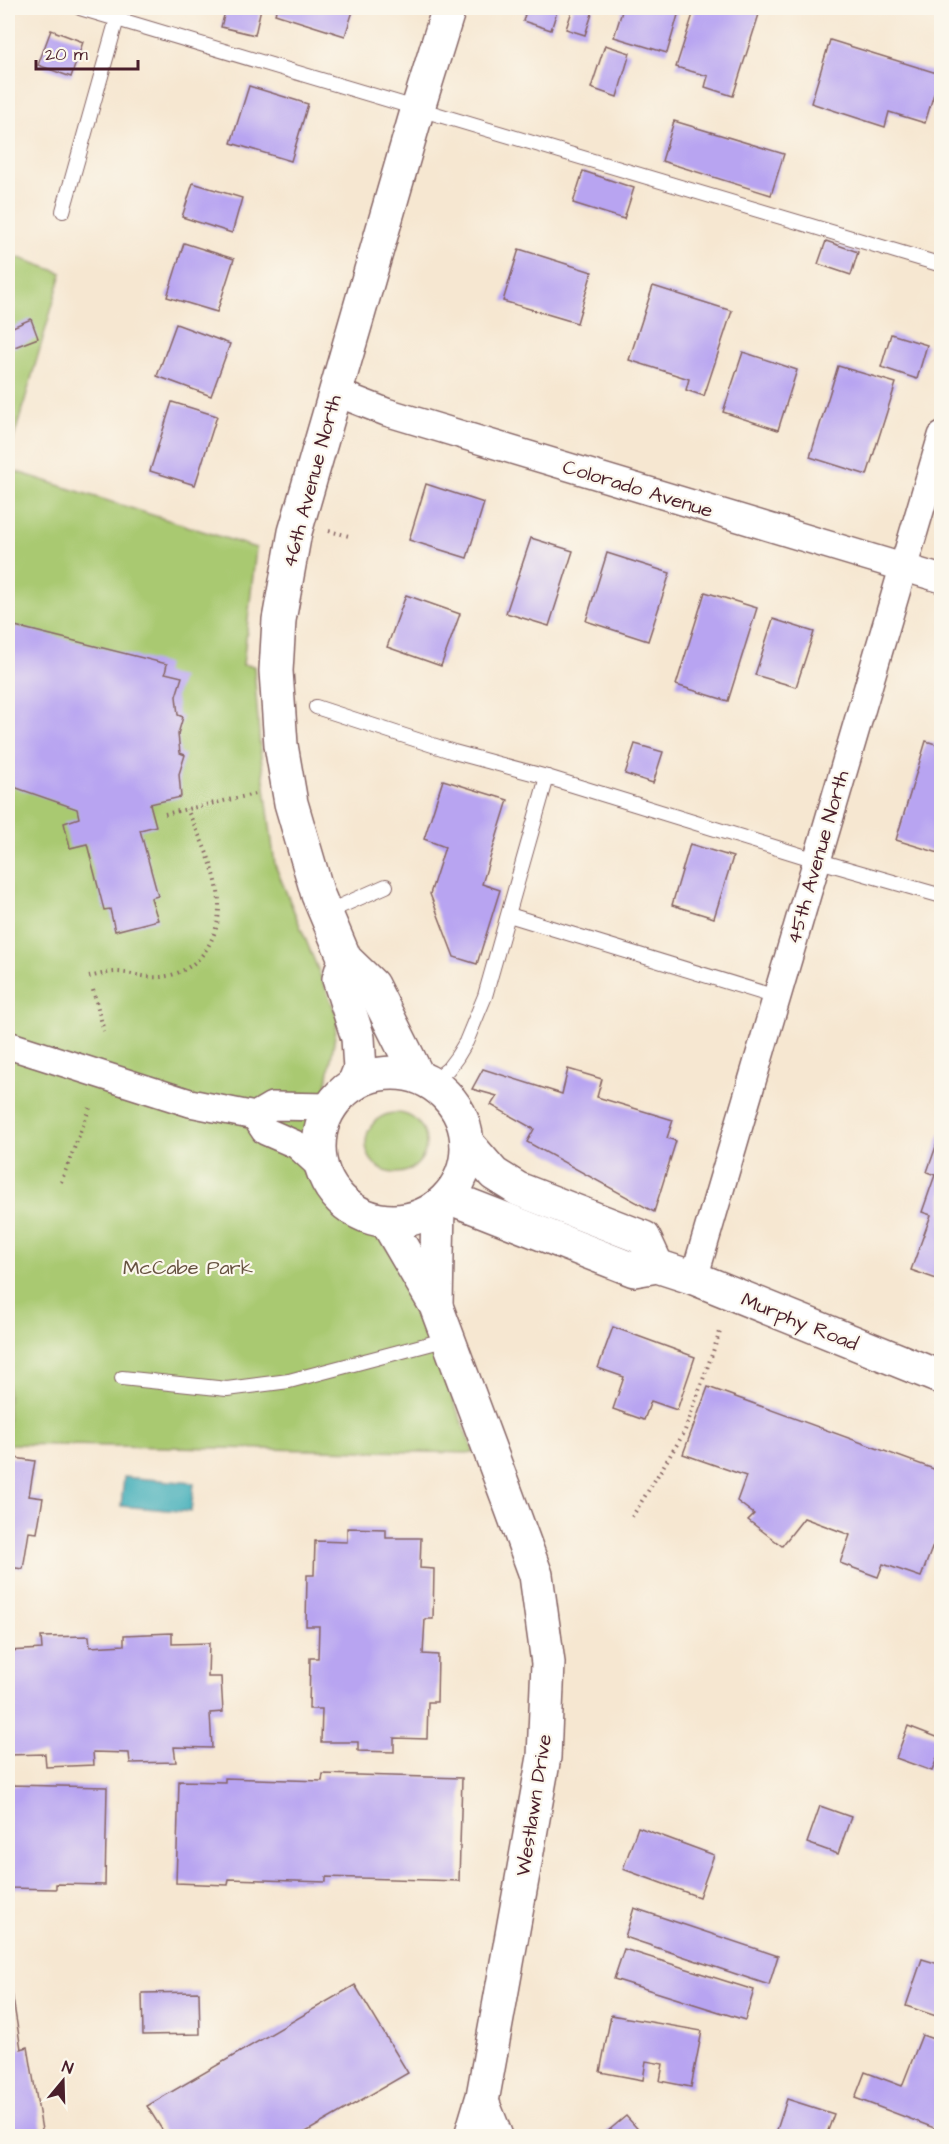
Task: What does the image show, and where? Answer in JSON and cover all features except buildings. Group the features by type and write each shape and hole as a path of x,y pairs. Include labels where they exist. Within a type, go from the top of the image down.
{"main road":[{"name":"46th Avenue North","path":"424,1079 372,985 345,959 325,913 299,834 288,787 281,745 276,671 279,620 295,532 449,8"},
{"name":"46th Avenue North","path":"345,959 339,979 358,1038 360,1069 354,1084"},
{"path":"386,1073 424,1079 448,1097 460,1115 467,1136 467,1158 461,1179 443,1202 431,1211 411,1220 387,1222 363,1216 342,1203 326,1183 318,1160 318,1135 330,1107 341,1092 362,1079 386,1073"},
{"path":"467,1143 494,1174 518,1189 644,1238 657,1266"},
{"name":"Murphy Road","path":"443,1202 634,1270 657,1266 694,1278 942,1378"},
{"name":"Westlawn Drive","path":"436,1306 443,1202"},
{"name":"Westlawn Drive","path":"387,1222 436,1306 536,1575 548,1663 544,1757 483,2096 471,2136"}],"street":[{"name":"Colorado Avenue","path":"335,392 386,412 942,579"},
{"name":"45th Avenue North","path":"694,1278 942,436"},
{"path":"8,1045 190,1103 255,1116 272,1106 330,1107"},
{"path":"255,1116 265,1131 297,1145 321,1167"},
{"path":"483,2096 499,2136"}],"lane":[{"path":"80,8 942,265"},
{"path":"63,211 117,20"},
{"path":"316,707 454,752 547,777 816,860 942,896"},
{"path":"424,1079 448,1069 466,1042 485,996 547,777"},
{"path":"325,913 386,886"},
{"path":"509,915 776,997"},
{"path":"122,1378 227,1389 289,1381 448,1339"}],"path":[{"path":"165,814 288,787"},
{"path":"90,977 116,972 151,977 169,976 189,967 211,941 218,917 217,885 187,809"},
{"path":"93,990 104,1031"},
{"path":"62,1182 93,1099"},
{"path":"632,1517 684,1433 722,1329"}],"green space":[{"path":"8,254 62,273 8,458"},
{"name":"McCabe Park","path":"8,469 256,548 243,665 254,666 260,749 275,865 338,1018 318,1135 402,1271 474,1453 8,1444"},
{"path":"396,1113 417,1122 426,1143 417,1164 396,1173 375,1164 366,1143 375,1122"}],"water":[{"path":"124,1477 194,1483 191,1512 121,1506"}]}
